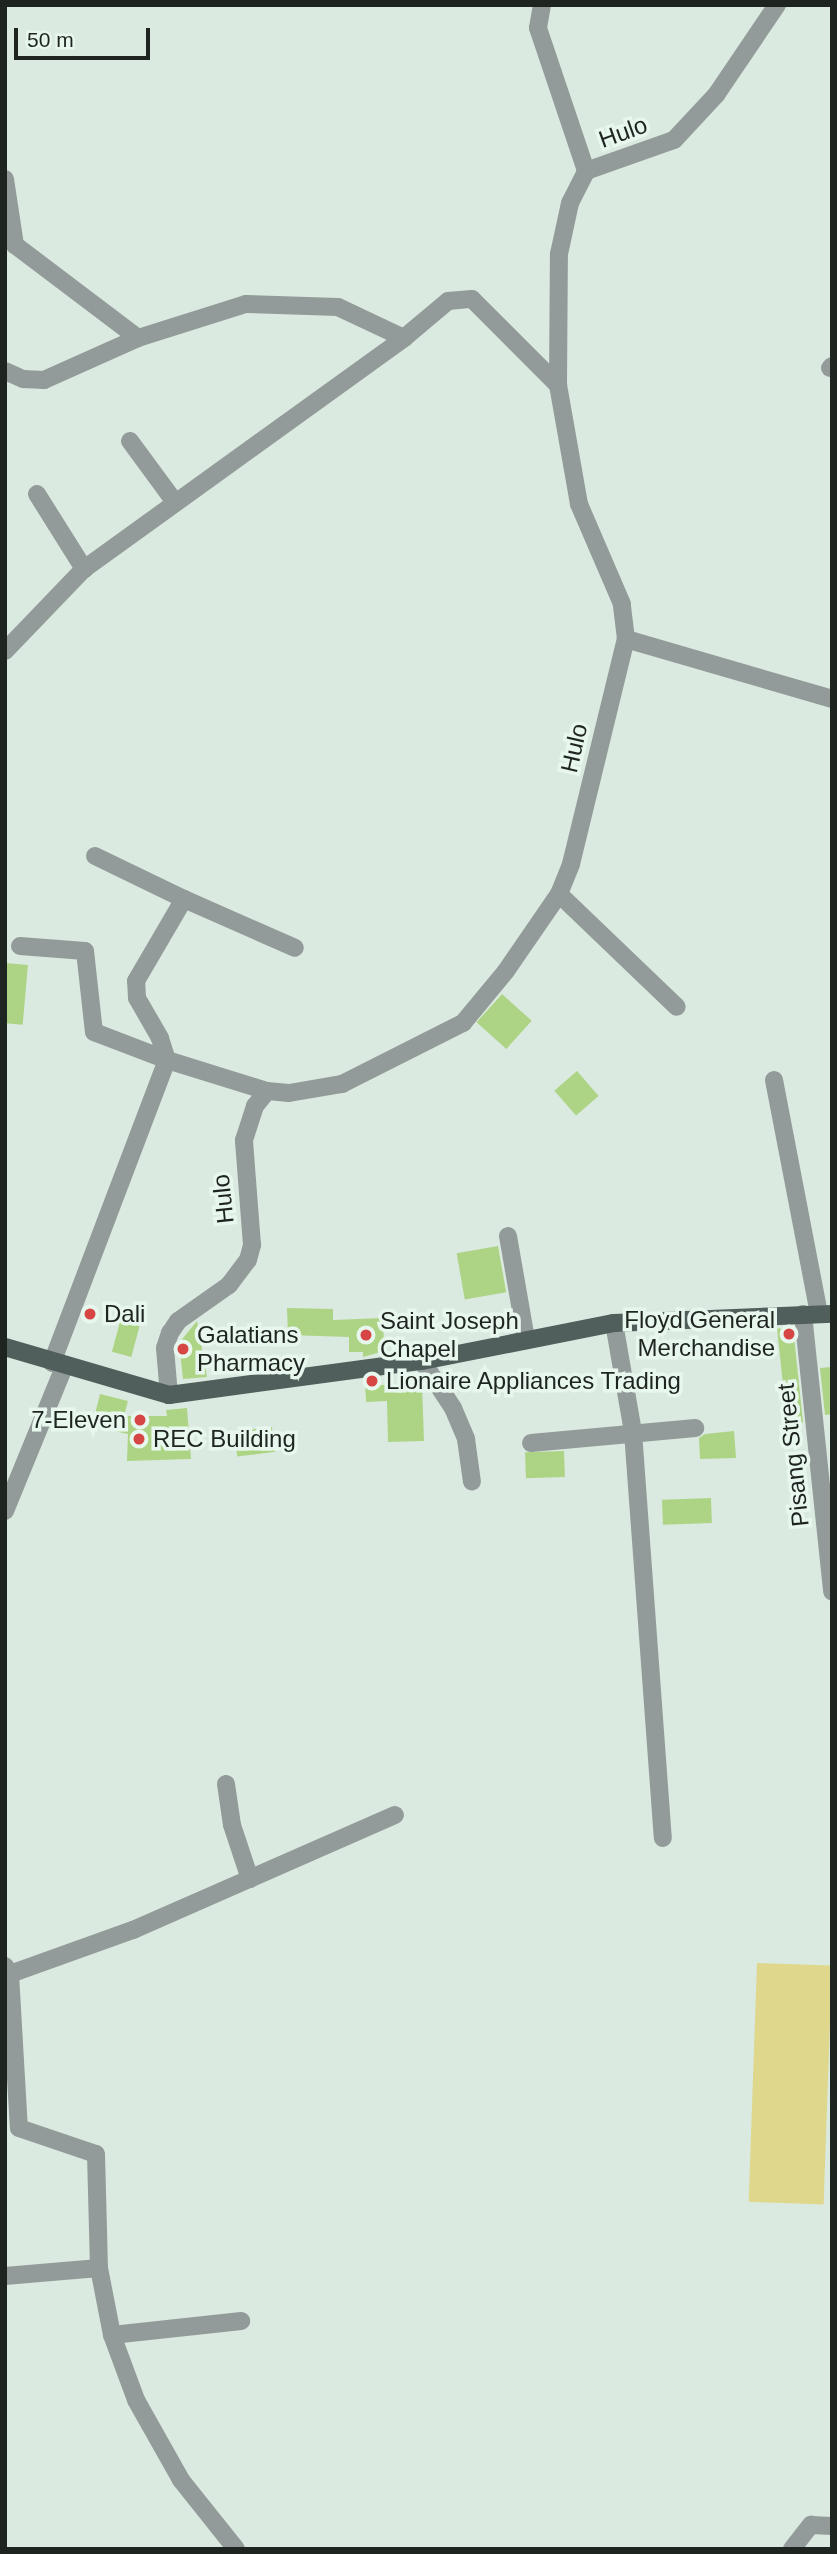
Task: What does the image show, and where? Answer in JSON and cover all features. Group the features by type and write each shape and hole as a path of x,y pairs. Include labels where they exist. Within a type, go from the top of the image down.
{"main road":[{"path":"5,1347 58,1365 169,1395 422,1361 614,1323 818,1314"}],"street":[{"path":"542,5 538,28 586,171"},
{"name":"Hulo","path":"169,1395 165,1348 174,1327 229,1285 248,1260 252,1245 244,1140 255,1106 267,1091 289,1093 342,1084 463,1023 506,971 559,894 571,864 626,639 622,604 579,504 558,385 559,254 570,202 586,171 674,140 716,95 777,5"},
{"path":"5,179 15,245 138,338"},
{"path":"5,652 83,569 404,338 448,301 472,299 558,385"},
{"path":"5,371 23,379 44,380 138,338 246,304 338,307 404,338"},
{"path":"130,440 174,501"},
{"path":"37,494 83,569"},
{"path":"626,639 832,699"},
{"path":"95,856 184,900 295,948"},
{"path":"559,894 677,1007"},
{"path":"5,1511 167,1060 160,1038 137,998 136,981 184,900"},
{"path":"20,946 85,951 94,1032 167,1060 267,1091"},
{"name":"Pisang Street","path":"774,1080 818,1314 832,1591"},
{"path":"509,1236 526,1339"},
{"path":"614,1323 633,1432 663,1838"},
{"path":"422,1361 453,1408 466,1439 472,1482"},
{"path":"531,1443 695,1428"},
{"path":"226,1784 232,1825 250,1879"},
{"path":"236,2549 181,2480 136,2400 112,2335 99,2268 96,2154 19,2128 8,1970 133,1930 394,1815"},
{"path":"5,2276 99,2268"},
{"path":"112,2335 241,2321"},
{"path":"792,2549 811,2525 832,2526"}],"shaded area":[{"path":"757,1963 832,1966 824,2204 749,2202"}],"building":[{"path":"5,963 28,965 23,1025 5,1023"},
{"path":"502,994 532,1021 506,1049 477,1022"},
{"path":"577,1071 599,1096 576,1116 554,1091"},
{"path":"498,1246 506,1292 465,1300 457,1253"},
{"path":"287,1308 333,1309 333,1320 383,1318 384,1351 363,1357 363,1352 349,1352 349,1337 288,1335"},
{"path":"121,1318 140,1323 131,1357 112,1352"},
{"path":"197,1321 207,1377 183,1379 179,1343"},
{"path":"793,1327 803,1422 787,1424 777,1329"},
{"path":"832,1367 832,1414 825,1415 820,1368"},
{"path":"380,1378 380,1385 422,1384 424,1441 388,1442 387,1401 366,1402 365,1380"},
{"path":"100,1394 128,1401 124,1416 167,1416 166,1410 187,1408 191,1459 127,1461 128,1434 92,1426"},
{"path":"272,1427 275,1452 237,1456 234,1432"},
{"path":"734,1431 736,1458 700,1459 699,1438 705,1434"},
{"path":"564,1451 565,1477 526,1478 525,1452"},
{"path":"711,1498 712,1523 663,1525 662,1500"}],"place":[{"name":"Dali","path":"90,1314"},
{"name":"Floyd General Merchandise","path":"789,1334"},
{"name":"Saint Joseph Chapel","path":"366,1335"},
{"name":"Galatians Pharmacy","path":"183,1349"},
{"name":"Lionaire Appliances Trading","path":"372,1381"},
{"name":"7-Eleven","path":"140,1420"},
{"name":"REC Building","path":"139,1439"}]}
